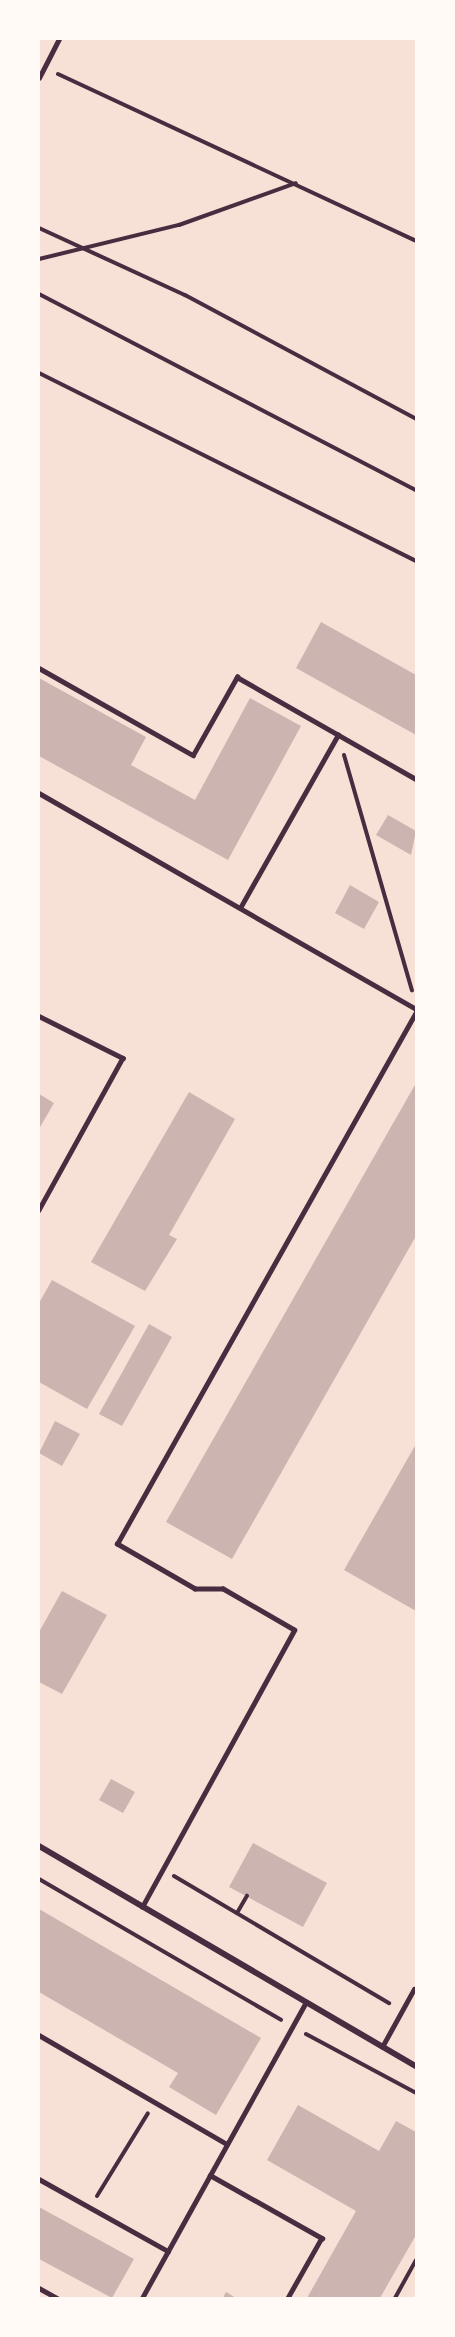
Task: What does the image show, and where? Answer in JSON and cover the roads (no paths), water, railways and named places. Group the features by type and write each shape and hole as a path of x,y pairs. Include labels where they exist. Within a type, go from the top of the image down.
{"street":[{"path":"39,1846 416,2066"}],"lane":[{"path":"39,78 59,39"},
{"path":"39,668 193,755 237,677 416,779"},
{"path":"240,908 338,735"},
{"path":"39,793 416,1010 117,1544 195,1589 223,1589 294,1630 142,1907"},
{"path":"39,1016 123,1058 39,1210"},
{"path":"382,2047 414,1989"},
{"path":"142,2298 306,2002"},
{"path":"39,2035 227,2144"},
{"path":"210,2175 322,2238 288,2298"},
{"path":"39,2179 168,2251"},
{"path":"39,2288 57,2298"}]}
